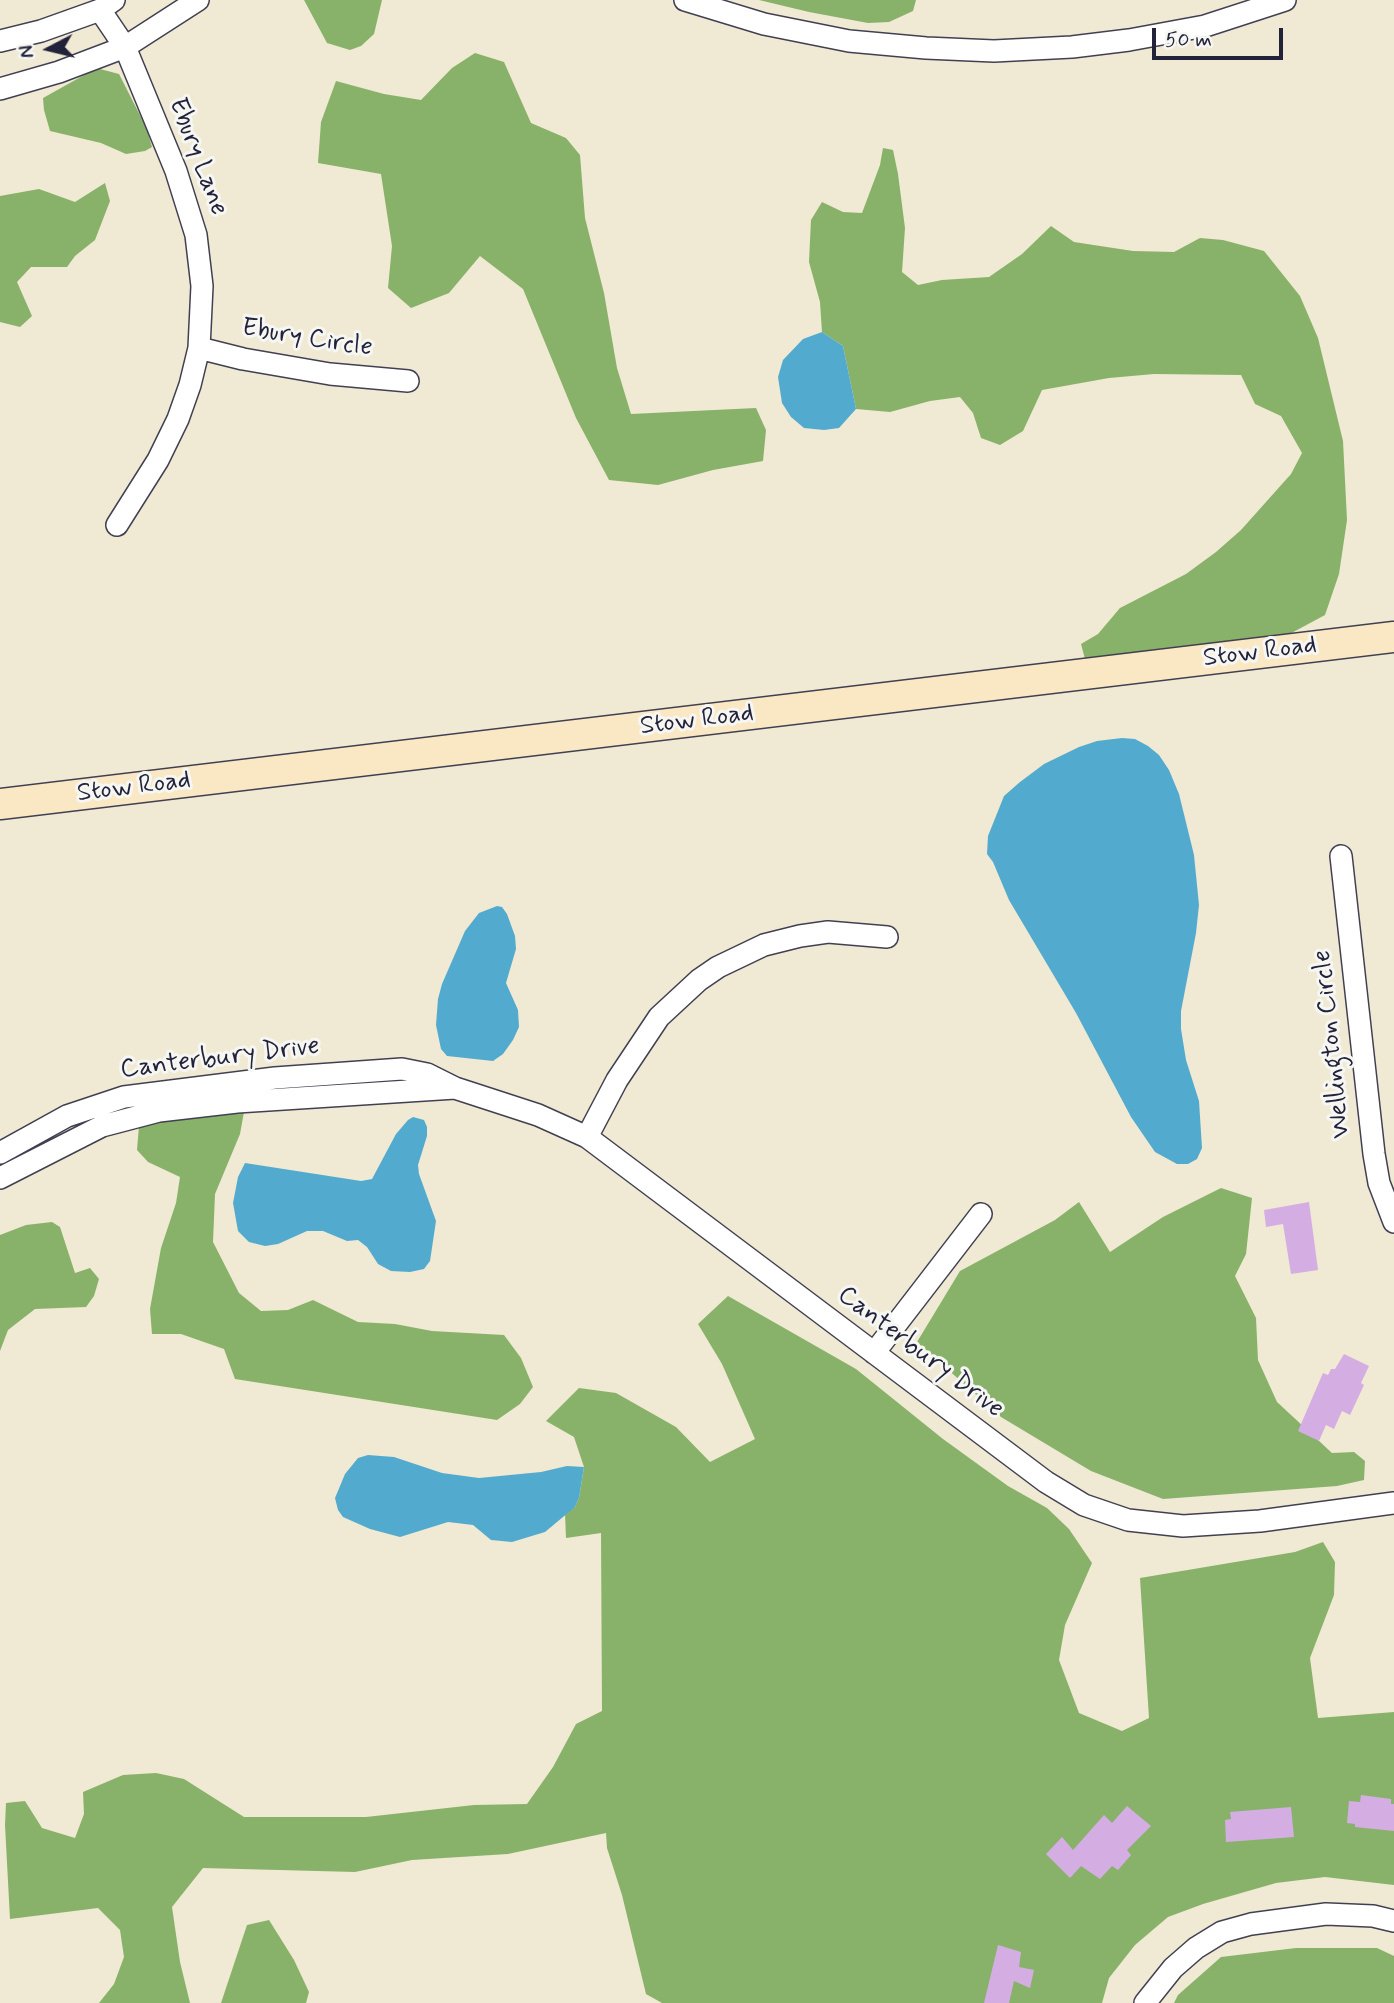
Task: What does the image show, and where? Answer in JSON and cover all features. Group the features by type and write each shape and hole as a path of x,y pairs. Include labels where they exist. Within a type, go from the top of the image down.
{"street":[{"path":"0,89 59,72 125,47 198,0"},
{"path":"685,0 764,24 849,41 993,51 1072,47 1129,40 1205,26 1285,0"},
{"path":"0,41 41,31 107,5"},
{"name":"Ebury Lane","path":"107,5 191,212 197,235 202,286 199,348 178,419 158,460 117,526"},
{"name":"Ebury Circle","path":"199,348 243,359 330,374 408,381"},
{"name":"Stow Road","path":"0,804 1394,637"},
{"name":"Wellington Circle","path":"1341,856 1374,1154 1379,1183 1394,1222"},
{"path":"587,1137 617,1080 659,1017 699,980 718,967 764,945 800,936 828,932 887,937"},
{"name":"Canterbury Drive","path":"0,1153 67,1116 94,1105 144,1104 253,1091 348,1072 402,1069 428,1073 455,1088 538,1115 587,1137 1046,1482 1074,1500 1108,1514 1160,1525 1183,1526 1260,1521 1394,1503"},
{"path":"348,1072 349,1094"},
{"name":"Canterbury Drive","path":"253,1091 349,1094 455,1088"},
{"name":"Canterbury Drive","path":"0,1178 144,1104"},
{"path":"874,1353 981,1214"},
{"path":"1145,2003 1173,1968 1196,1948 1222,1933 1251,1924 1326,1914 1373,1916 1394,1920"}],"green space":[{"path":"304,0 382,0 374,34 361,46 350,50 327,43"},
{"path":"759,0 916,0 913,11 889,22 868,23"},
{"path":"475,53 504,62 531,123 566,138 580,155 585,218 604,293 617,368 631,414 756,408 766,430 763,461 713,470 658,485 609,480 576,418 523,289 480,256 449,293 411,308 388,288 392,246 381,174 318,163 321,122 336,81 384,94 421,100 452,68"},
{"path":"100,69 119,74 147,129 152,147 126,154 101,143 50,131 43,98"},
{"path":"883,148 893,150 898,174 905,228 902,272 918,285 942,280 989,277 1022,254 1051,226 1074,242 1133,251 1174,252 1200,238 1223,240 1264,251 1300,296 1318,338 1343,441 1347,520 1339,574 1325,615 1284,637 1085,659 1081,644 1098,634 1120,608 1186,574 1241,530 1291,474 1302,453 1281,416 1255,404 1241,375 1154,374 1109,378 1042,390 1023,431 1000,445 981,438 973,413 960,397 930,401 890,412 856,409 843,346 822,332 820,302 809,262 811,220 822,202 843,212 862,213 880,165"},
{"path":"105,183 110,201 95,240 75,256 67,267 31,267 17,282 32,316 20,327 0,322 0,196 39,189 75,202"},
{"path":"244,1112 240,1134 215,1194 213,1242 239,1293 261,1311 288,1310 313,1300 358,1322 395,1324 432,1331 504,1335 521,1358 533,1387 520,1404 497,1420 235,1379 224,1349 181,1334 152,1334 150,1309 161,1248 176,1203 180,1177 148,1162 137,1150 139,1126 174,1118"},
{"path":"1221,1188 1252,1198 1246,1254 1235,1276 1256,1318 1258,1360 1277,1402 1332,1453 1354,1452 1365,1461 1364,1480 1337,1486 1163,1499 1091,1471 1001,1417 917,1342 960,1271 1055,1220 1079,1202 1110,1252 1163,1217"},
{"path":"52,1222 60,1227 75,1273 90,1268 99,1279 94,1296 86,1307 35,1309 8,1330 0,1351 0,1235 26,1225"},
{"path":"728,1296 856,1369 943,1439 1008,1486 1047,1508 1069,1529 1092,1563 1065,1625 1059,1660 1079,1713 1122,1731 1149,1718 1140,1578 1295,1552 1323,1542 1335,1562 1334,1595 1310,1658 1318,1718 1394,1712 1394,1885 1325,1877 1276,1883 1168,1917 1135,1945 1109,1978 1102,2003 662,2003 646,1994 622,1895 607,1848 606,1833 508,1854 412,1860 355,1872 203,1868 172,1907 180,1962 190,2003 99,2003 114,1984 124,1957 120,1930 98,1908 10,1919 6,1803 25,1801 42,1828 75,1838 84,1814 83,1792 123,1775 156,1773 184,1779 244,1817 366,1817 474,1805 527,1804 553,1767 576,1724 602,1711 601,1533 566,1538 565,1513 575,1507 579,1498 584,1467 574,1437 546,1421 579,1388 616,1393 676,1427 710,1462 755,1439 722,1364 698,1324"},
{"path":"269,1920 294,1960 309,1992 306,2003 221,2003 247,1925"},
{"path":"1296,1948 1377,1948 1394,1956 1394,2003 1174,2003 1178,1995 1221,1957"}],"water":[{"path":"822,332 843,346 856,409 839,428 824,430 804,428 791,417 782,403 778,377 783,360 803,339"},
{"path":"1135,739 1148,746 1159,755 1169,770 1179,794 1194,855 1199,905 1181,1011 1181,1029 1186,1060 1199,1101 1202,1148 1197,1159 1188,1164 1177,1164 1155,1152 1131,1117 1076,1013 1009,900 987,854 988,836 1004,796 1020,782 1044,764 1079,747 1097,741"},
{"path":"497,906 502,907 507,914 515,936 516,949 506,983 518,1010 519,1027 503,1054 493,1061 447,1056 441,1049 436,1025 442,984 465,931 479,913"},
{"path":"413,1117 424,1120 427,1127 418,1165 436,1221 430,1261 424,1269 410,1272 391,1271 378,1264 367,1247 358,1240 347,1241 323,1231 307,1231 278,1244 265,1246 249,1242 238,1231 233,1203 238,1177 245,1163 361,1181 372,1179 396,1134"},
{"path":"368,1455 394,1457 442,1473 479,1478 541,1472 567,1466 584,1467 575,1507 545,1532 512,1542 491,1540 473,1525 448,1522 400,1537 370,1529 343,1517 338,1510 335,1498 345,1474 358,1458"}],"building":[{"path":"1309,1202 1318,1270 1291,1274 1283,1224 1266,1227 1264,1210"},
{"path":"1344,1354 1369,1366 1361,1383 1364,1385 1350,1415 1342,1411 1334,1429 1326,1425 1319,1441 1298,1431 1323,1373 1328,1375 1331,1369 1335,1369"},
{"path":"1361,1795 1391,1799 1391,1804 1394,1804 1394,1831 1355,1827 1355,1824 1347,1823 1349,1801 1360,1802"},
{"path":"1127,1806 1151,1826 1127,1850 1131,1855 1118,1870 1112,1866 1100,1879 1081,1866 1070,1878 1046,1854 1062,1837 1073,1850 1104,1815 1112,1823"},
{"path":"1291,1807 1294,1837 1226,1842 1225,1820 1231,1819 1230,1812"},
{"path":"998,1945 1021,1952 1019,1967 1034,1970 1030,1988 1014,1981 1009,2003 984,2003"}]}
